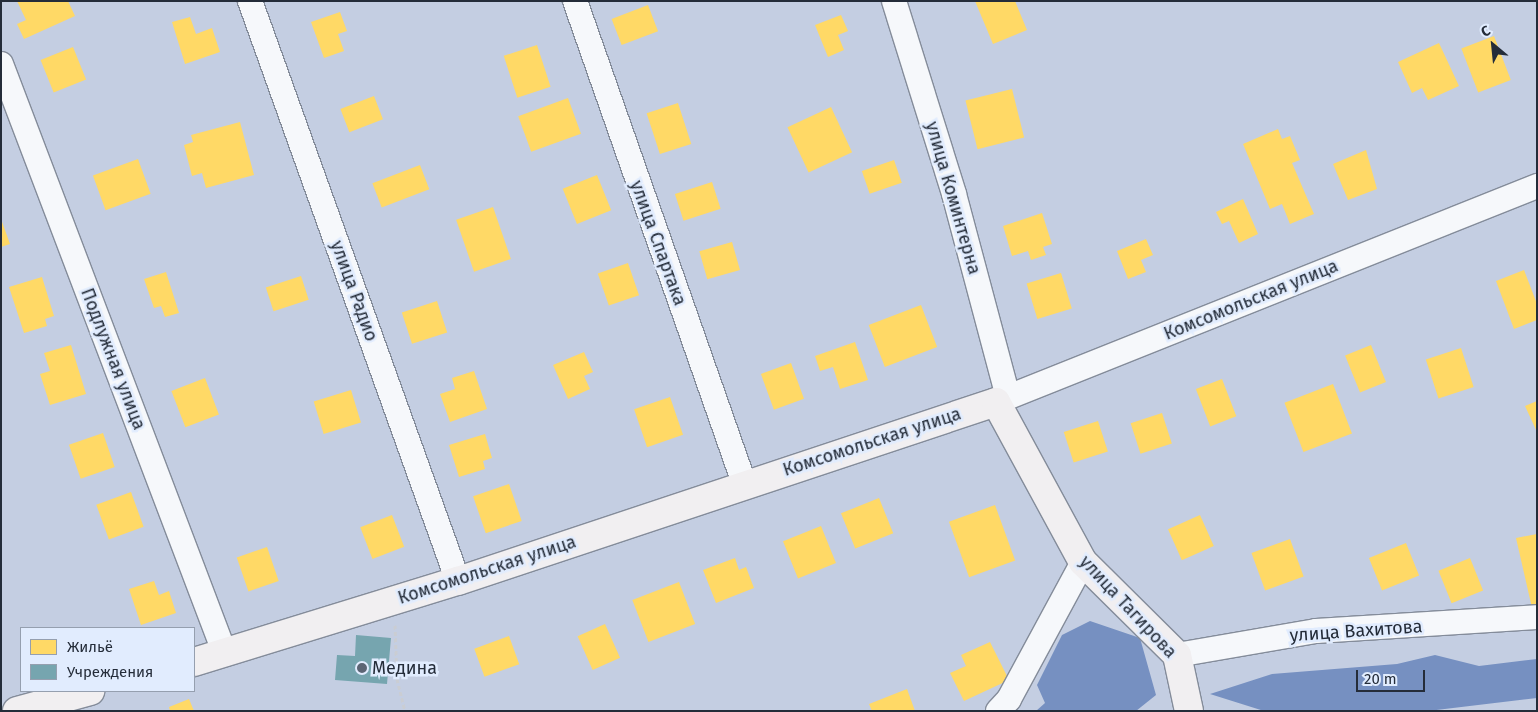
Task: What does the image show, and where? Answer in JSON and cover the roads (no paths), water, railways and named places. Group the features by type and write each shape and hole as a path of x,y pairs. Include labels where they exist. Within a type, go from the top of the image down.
{"street":[{"name":"улица Радио","path":"250,1 458,581"},
{"name":"улица Спартака","path":"575,1 744,483"},
{"name":"улица Коминтерна","path":"894,1 954,194 1002,399"},
{"name":"Подлужная улица","path":"1,64 225,654"},
{"name":"Комсомольская улица","path":"195,662 458,581 744,483 1002,399 1537,186"},
{"name":"улица Тагирова","path":"1002,399 1083,562 1177,654 1189,711"},
{"path":"998,711 1009,699 1083,562"},
{"name":"улица Вахитова","path":"1177,654 1316,631 1537,617"},
{"path":"17,711 86,692"}],"water":[{"path":"1090,621 1140,638 1156,695 1136,711 1036,711 1045,703 1037,685 1062,635"},
{"path":"1435,655 1479,666 1537,659 1537,698 1428,711 1264,711 1210,694 1272,674 1397,664"}],"place":[{"name":"Медина","path":"362,668"}]}
